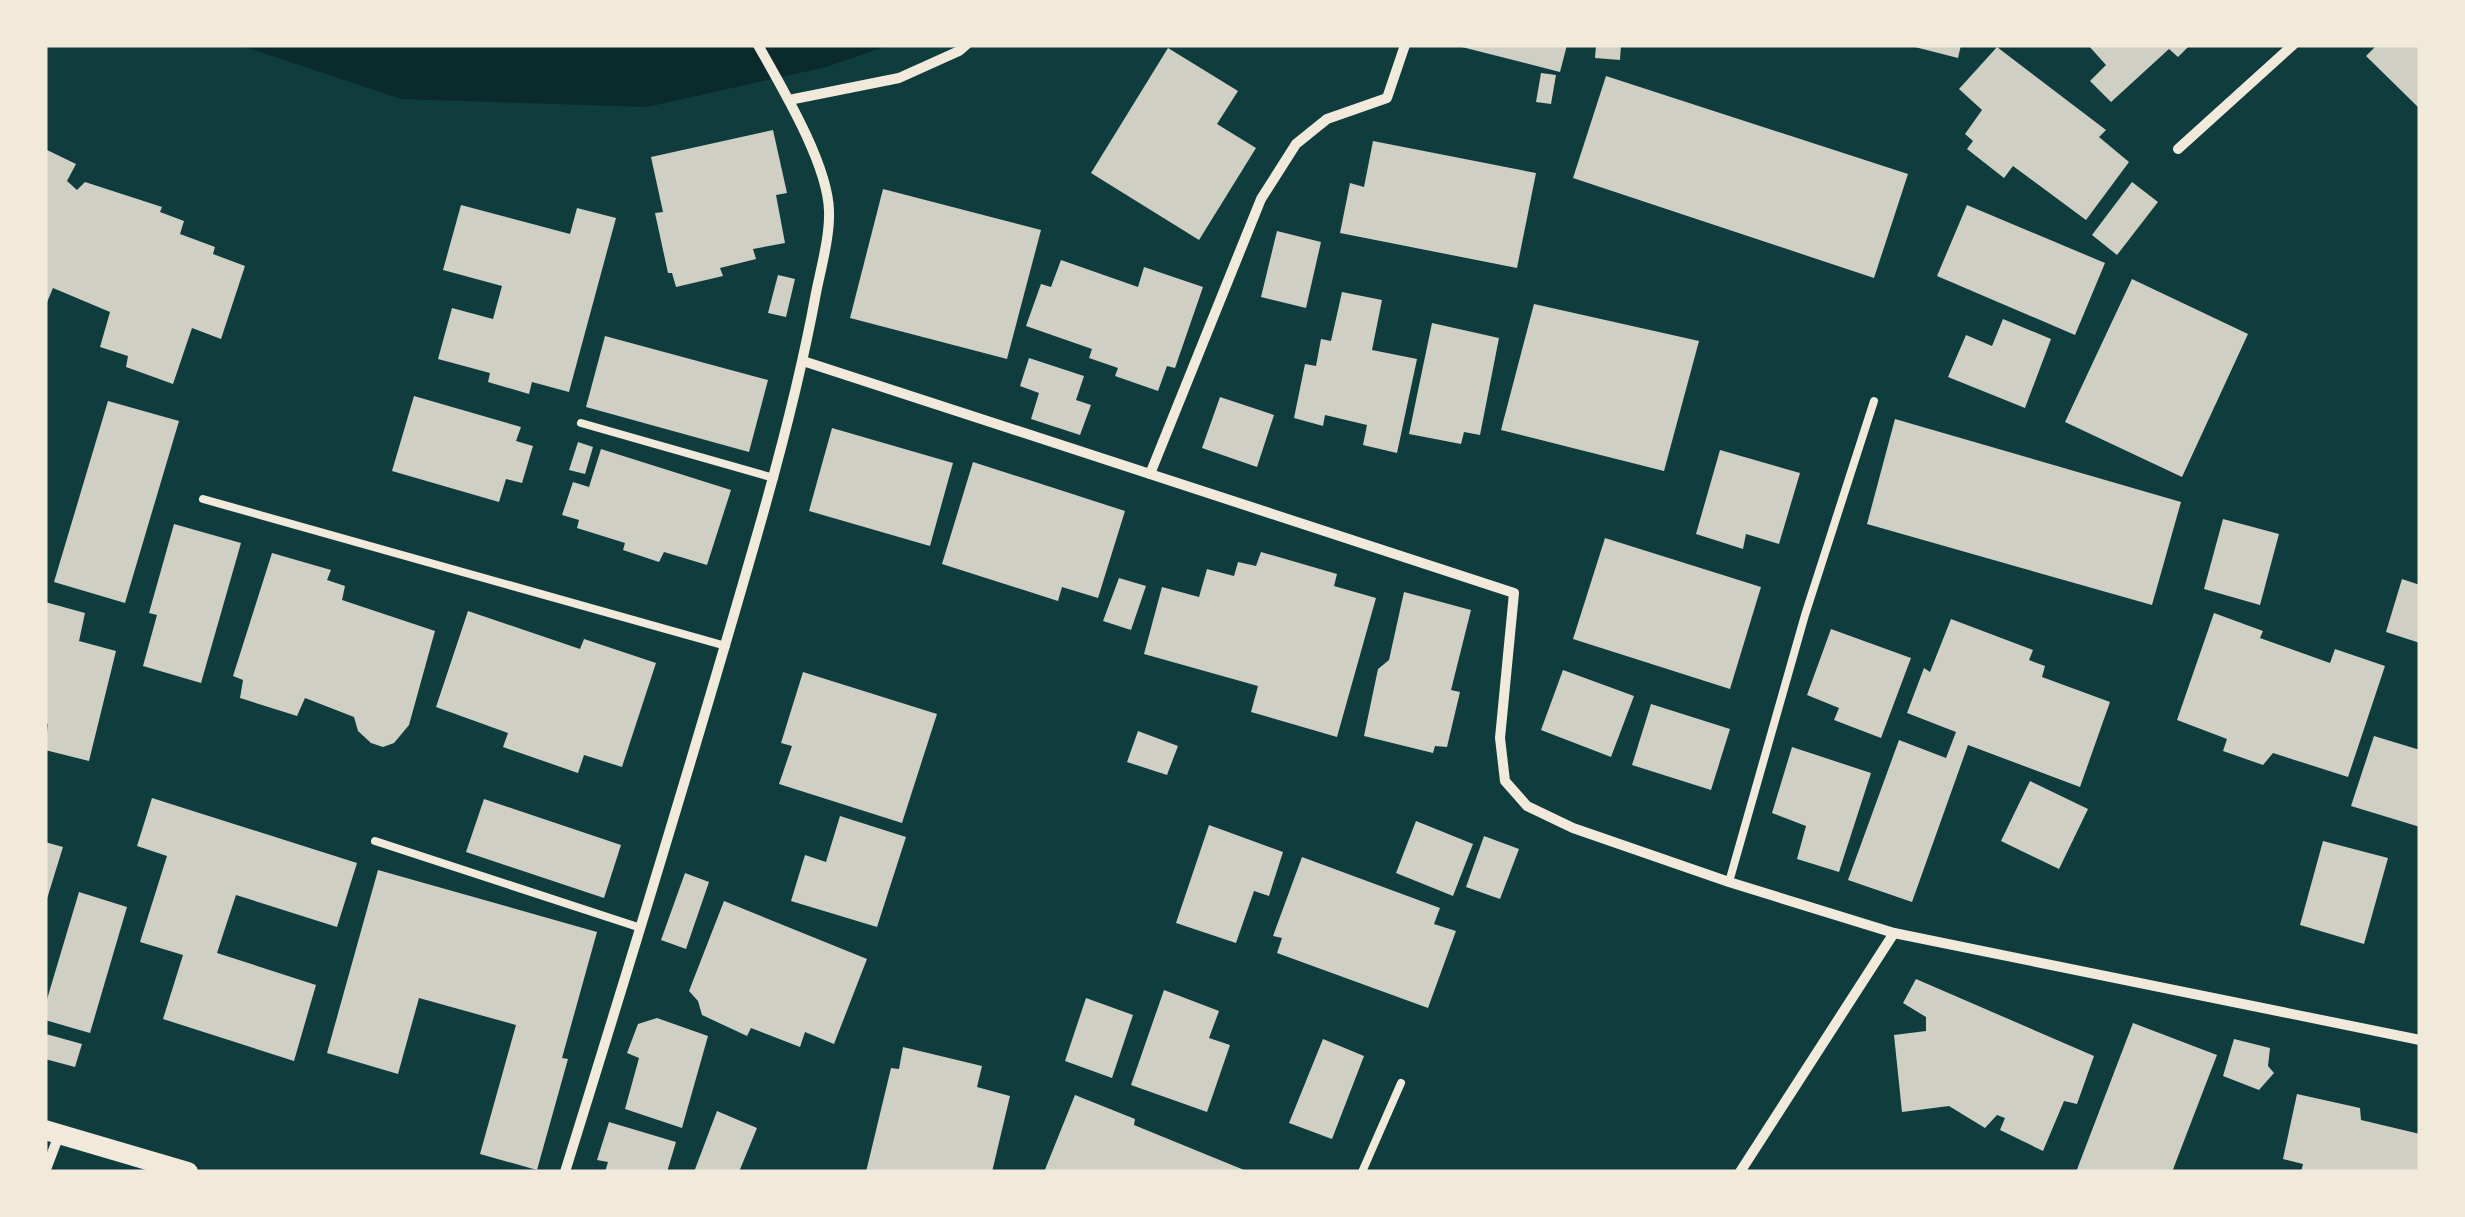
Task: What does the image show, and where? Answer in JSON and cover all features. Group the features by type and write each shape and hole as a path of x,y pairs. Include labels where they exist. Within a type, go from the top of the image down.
{"main road":[{"path":"52,1132 188,1172"}],"street":[{"path":"565,1172 726,646 804,361 829,210 821,172 789,100 758,45"},
{"path":"789,100 899,78 966,45"},
{"path":"1150,474 1261,199 1296,144 1327,120 1387,98 1406,45"},
{"path":"2178,150 2293,45"},
{"path":"804,361 1514,593 1500,738 1505,781 1527,806 1573,828 1894,933 2420,1040"},
{"path":"1740,1172 1894,933"},
{"path":"45,1172 52,1132"}],"lane":[{"path":"1729,882 1804,614 1874,401"},
{"path":"581,423 774,478"},
{"path":"203,499 726,646"},
{"path":"376,841 641,928"},
{"path":"1362,1172 1401,1083"}],"water":[{"path":"239,45 890,45 826,67 647,107 401,99"}],"building":[{"path":"1454,45 1567,45 1560,72"},
{"path":"1596,45 1621,45 1620,60 1595,58"},
{"path":"1907,45 1961,45 1958,58"},
{"path":"2088,45 2190,45 2178,57 2169,49 2111,102 2090,81 2106,65"},
{"path":"2377,45 2420,45 2420,109 2366,56"},
{"path":"1997,47 2106,130 2099,137 2129,162 2086,220 2013,166 2004,178 1967,149 1973,141 1965,134 1982,110 1959,89"},
{"path":"1168,48 1238,91 1217,124 1256,148 1199,240 1091,173"},
{"path":"1541,73 1556,75 1551,104 1536,102"},
{"path":"1606,76 1908,174 1874,278 1573,178"},
{"path":"773,130 787,193 776,195 785,243 753,249 756,259 720,268 723,276 676,287 672,273 668,273 655,213 663,212 651,157"},
{"path":"1373,141 1536,173 1517,268 1340,233 1350,183 1364,187"},
{"path":"45,149 76,164 67,181 77,190 85,182 162,207 160,212 184,221 180,234 215,247 213,254 245,266 221,339 192,328 173,384 126,367 128,356 100,347 110,312 53,288 45,307"},
{"path":"2132,182 2158,202 2117,255 2092,235"},
{"path":"883,189 1041,230 1007,359 850,318"},
{"path":"461,205 570,234 577,208 616,218 569,392 532,382 529,394 488,382 490,373 438,359 452,308 493,319 502,286 443,270"},
{"path":"1967,205 2105,263 2075,335 1937,276"},
{"path":"1277,231 1321,242 1306,308 1261,297"},
{"path":"1061,260 1138,287 1144,267 1203,287 1175,368 1167,366 1158,391 1115,376 1118,368 1089,358 1092,349 1026,326 1041,284 1051,287"},
{"path":"778,275 795,279 786,317 768,313"},
{"path":"2132,279 2248,334 2182,477 2065,422"},
{"path":"1342,292 1382,300 1372,350 1417,359 1397,453 1363,445 1367,425 1325,415 1323,426 1294,418 1305,364 1316,366 1321,339 1331,341"},
{"path":"1534,304 1699,341 1664,471 1501,430"},
{"path":"2003,319 2051,339 2025,408 1948,377 1966,335 1992,346"},
{"path":"1432,323 1499,338 1480,435 1464,432 1461,444 1409,434"},
{"path":"605,336 768,380 749,452 586,407"},
{"path":"1029,358 1084,376 1076,400 1091,405 1080,435 1031,419 1039,393 1020,386"},
{"path":"414,396 521,427 516,441 533,446 522,483 506,479 499,502 392,471"},
{"path":"1220,397 1274,415 1257,467 1202,448"},
{"path":"108,401 179,421 125,603 54,582"},
{"path":"1895,419 2181,502 2152,605 1867,524"},
{"path":"832,428 953,463 930,546 809,511"},
{"path":"578,442 593,447 585,474 569,470"},
{"path":"601,449 731,490 707,565 664,552 659,562 623,550 625,543 577,528 579,520 562,515 573,482 589,487"},
{"path":"1720,450 1800,473 1779,544 1746,534 1743,549 1696,534"},
{"path":"973,462 1125,511 1098,598 1062,587 1058,601 942,564"},
{"path":"2223,519 2279,534 2260,605 2204,589"},
{"path":"174,524 241,543 201,683 143,666 157,615 149,613"},
{"path":"1605,538 1761,587 1730,689 1573,639"},
{"path":"1261,552 1337,574 1334,586 1376,598 1337,737 1251,712 1258,686 1144,654 1162,587 1199,597 1207,569 1234,576 1238,562 1256,566"},
{"path":"272,553 331,570 327,580 345,586 342,600 435,631 409,725 394,743 383,747 371,743 358,731 354,717 305,698 297,716 240,698 243,680 233,676"},
{"path":"1119,578 1146,586 1131,630 1103,621"},
{"path":"2402,579 2420,585 2420,643 2386,632"},
{"path":"1404,592 1471,610 1451,690 1460,692 1447,747 1435,746 1433,753 1364,736 1378,669 1389,660"},
{"path":"45,602 85,613 79,641 116,651 89,761 45,750"},
{"path":"468,611 580,649 584,639 656,663 622,767 584,755 578,773 503,747 508,733 436,707"},
{"path":"2214,613 2263,631 2260,638 2330,663 2335,649 2385,666 2348,777 2273,753 2263,765 2223,751 2227,739 2177,720"},
{"path":"1951,619 2033,650 2029,660 2045,666 2042,677 2110,702 2080,787 1968,745 1912,902 1848,880 1899,740 1946,758 1956,732 1907,713 1924,668 1930,672"},
{"path":"1831,629 1911,658 1881,738 1834,720 1839,708 1807,695"},
{"path":"1563,670 1634,696 1611,757 1541,730"},
{"path":"803,672 937,714 902,823 779,784 792,746 781,743"},
{"path":"1651,704 1730,729 1711,790 1632,765"},
{"path":"1138,731 1178,746 1167,775 1127,762"},
{"path":"2374,736 2420,750 2420,827 2351,806"},
{"path":"1792,747 1871,773 1839,872 1797,859 1806,826 1772,813"},
{"path":"2030,781 2088,809 2059,869 2001,841"},
{"path":"152,798 357,863 337,927 236,895 217,953 316,985 294,1061 163,1019 183,955 140,942 167,856 137,846"},
{"path":"484,799 621,845 604,898 466,852"},
{"path":"840,816 906,837 877,927 791,901 805,855 826,862"},
{"path":"1416,821 1473,844 1453,896 1396,873"},
{"path":"1209,825 1283,852 1269,896 1254,891 1236,943 1176,923"},
{"path":"1484,836 1519,849 1500,899 1466,887"},
{"path":"2323,841 2388,858 2364,944 2300,925"},
{"path":"45,842 63,847 46,902 45,902"},
{"path":"1302,857 1440,908 1434,924 1456,931 1428,1008 1277,953 1282,938 1273,936"},
{"path":"378,870 597,932 562,1058 568,1059 537,1170 480,1154 516,1025 419,998 398,1074 327,1053"},
{"path":"685,873 709,882 686,949 661,940"},
{"path":"79,892 127,907 90,1033 45,1020 45,1006"},
{"path":"724,901 867,959 834,1044 805,1032 800,1047 751,1028 747,1036 702,1015 698,1001 689,991"},
{"path":"1916,979 2094,1056 2077,1104 2064,1101 2043,1151 2000,1130 2005,1118 1997,1115 1985,1128 1949,1106 1902,1112 1894,1035 1926,1031 1926,1017 1903,1003"},
{"path":"1164,990 1219,1011 1209,1038 1230,1045 1207,1112 1131,1085"},
{"path":"1086,998 1133,1015 1112,1078 1065,1061"},
{"path":"657,1018 708,1036 682,1128 625,1109 639,1058 627,1053 638,1024"},
{"path":"2133,1023 2217,1055 2172,1172 2076,1172"},
{"path":"46,1034 82,1044 75,1067 45,1059"},
{"path":"1323,1039 1364,1056 1332,1139 1289,1123"},
{"path":"2234,1039 2270,1048 2268,1066 2274,1073 2259,1090 2223,1076"},
{"path":"903,1047 982,1066 977,1087 1010,1096 992,1172 866,1172 891,1068 899,1069"},
{"path":"2297,1094 2360,1108 2361,1120 2420,1134 2420,1172 2301,1172 2303,1164 2283,1159"},
{"path":"1075,1095 1135,1119 1134,1125 1249,1172 1044,1172"},
{"path":"717,1111 757,1128 739,1172 694,1172"},
{"path":"609,1122 676,1142 667,1172 605,1172 608,1162 597,1160"}]}
